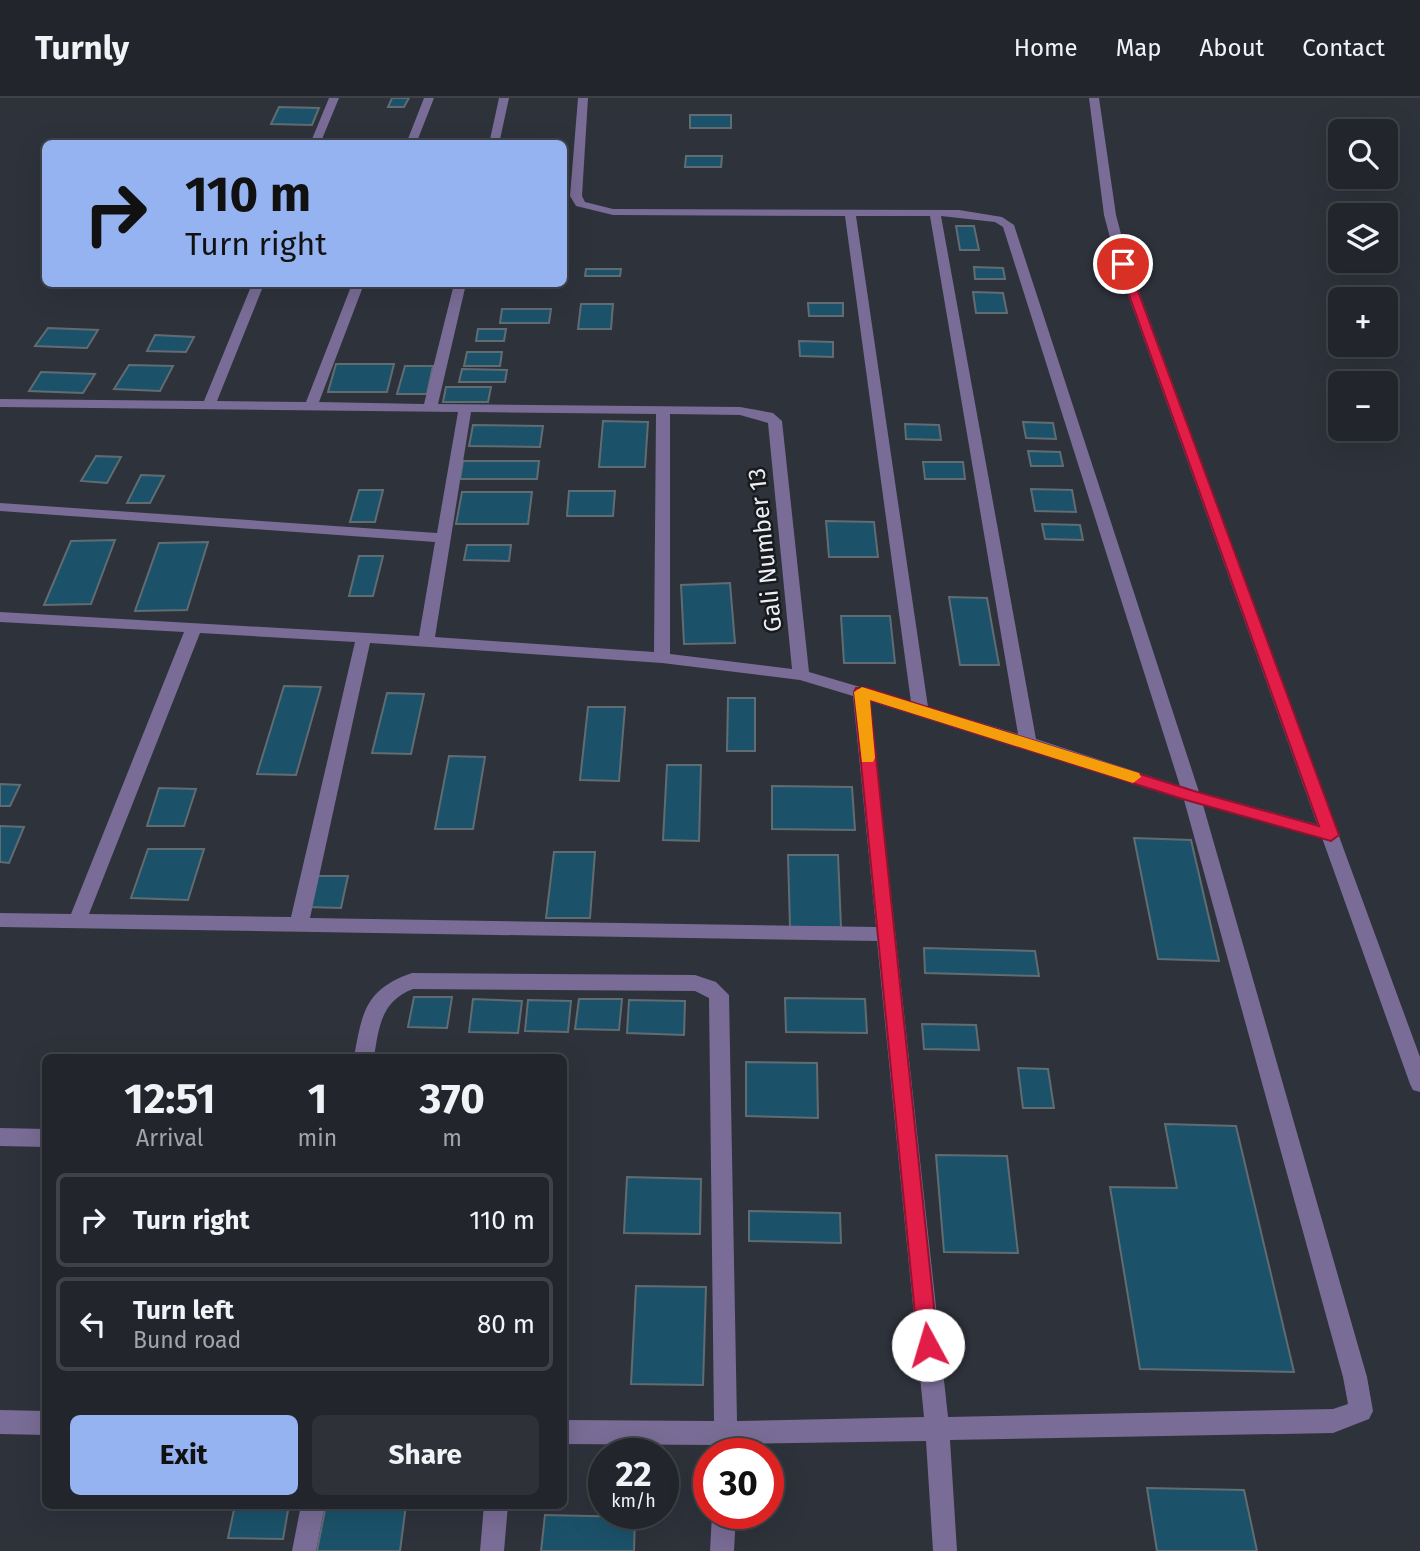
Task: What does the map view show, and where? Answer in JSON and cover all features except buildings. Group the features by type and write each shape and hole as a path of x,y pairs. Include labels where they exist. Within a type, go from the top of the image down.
{"street":[{"path":"317,140 334,98"},
{"path":"413,140 429,98"},
{"path":"495,140 505,98"},
{"path":"583,98 576,196 580,204 592,209 613,212 979,214 1008,225 1192,796 1355,1377 1361,1411 1333,1421 937,1428 784,1440"},
{"path":"1094,98 1110,215 1123,264 1420,1084"},
{"path":"850,213 920,711"},
{"path":"935,213 1028,743"},
{"path":"209,405 257,287"},
{"path":"311,406 357,287"},
{"path":"430,408 459,287"},
{"path":"0,403 663,410 662,658"},
{"path":"426,641 465,408"},
{"name":"Gali Number 13","path":"663,410 755,412 775,421 801,675"},
{"path":"0,507 443,538"},
{"path":"0,617 364,637 662,658 801,675 1028,743 1192,796 1331,835"},
{"path":"77,921 194,628"},
{"path":"299,924 364,637"},
{"path":"862,692 884,934 937,1428 945,1551"},
{"path":"0,920 884,934"},
{"path":"365,1054 373,1010 383,995 396,986 412,981 695,983 709,987 719,995 726,1438"},
{"path":"0,1137 42,1138"},
{"path":"0,1422 42,1423"},
{"path":"567,1433 693,1442"},
{"path":"304,1551 312,1509"},
{"path":"492,1551 496,1509"},
{"path":"722,1551 723,1529"}],"slow traffic":[{"path":"868,758 862,692 1133,777"}],"route":[{"path":"928,1345 862,692 1192,796 1331,835 1123,264"}]}
